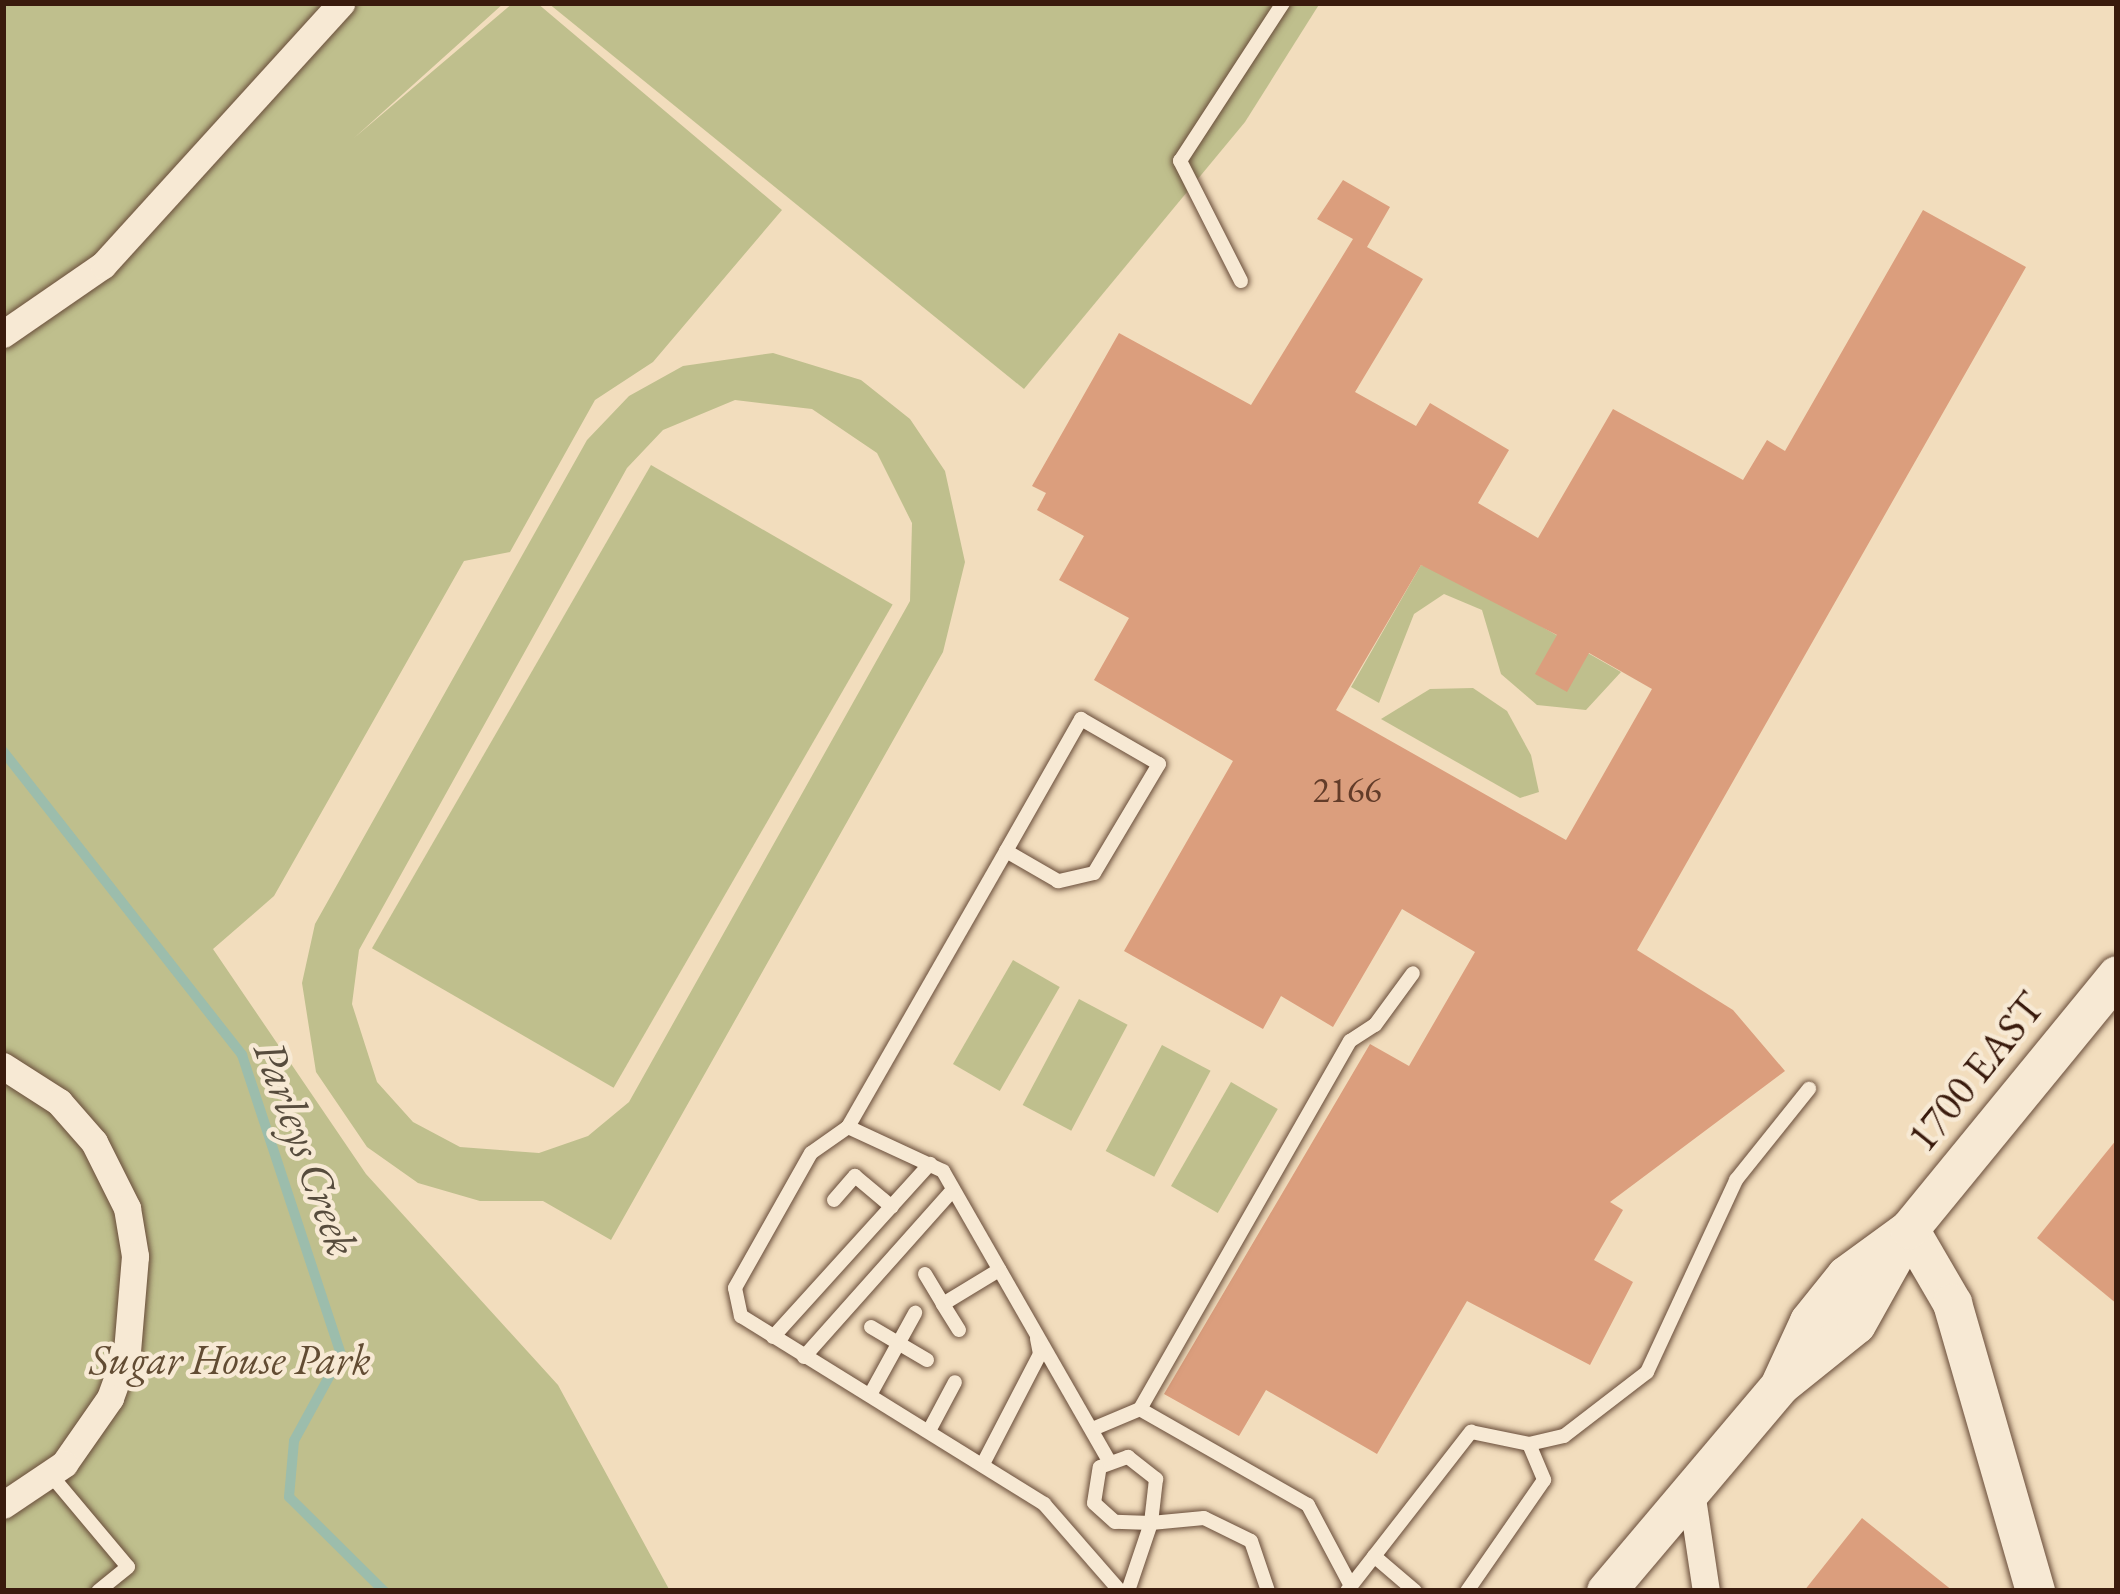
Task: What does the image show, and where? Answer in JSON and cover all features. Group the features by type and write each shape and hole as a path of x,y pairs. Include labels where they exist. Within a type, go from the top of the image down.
{"street":[{"path":"3,334 103,265 341,3"},
{"name":"1700 EAST","path":"1606,1591 1780,1385 1856,1324 1909,1229 2117,975"},
{"path":"3,1066 59,1102 94,1142 127,1208 135,1256 127,1351 110,1398 50,1474 3,1505"},
{"path":"1909,1229 1952,1304 2035,1591"},
{"path":"1691,1491 1706,1591"}],"lane":[{"path":"1241,281 1180,161 1282,3"},
{"path":"1006,851 1058,881 1094,873 1159,764 1081,719 848,1127 811,1153 735,1288 741,1316 985,1460 1058,1516 1124,1591 1151,1523 1156,1478 1142,1462 1109,1461"},
{"path":"1095,1428 1140,1408 1350,1041 1375,1025 1413,974"},
{"path":"1140,1408 1309,1505 1349,1588 1472,1432 1529,1444 1564,1436 1647,1372 1736,1180 1809,1089"},
{"path":"848,1127 930,1164 953,1190 1095,1428 1109,1461"},
{"path":"773,1337 930,1164"},
{"path":"834,1200 855,1176 892,1207"},
{"path":"804,1357 953,1190"},
{"path":"943,1304 999,1270"},
{"path":"926,1274 959,1330"},
{"path":"870,1395 915,1313"},
{"path":"985,1460 1040,1354 1035,1327"},
{"path":"871,1328 927,1360"},
{"path":"930,1429 956,1382"},
{"path":"1467,1591 1544,1480 1529,1444"},
{"path":"1109,1461 1093,1484 1094,1502 1115,1522 1204,1518 1238,1530 1260,1554 1268,1591"},
{"path":"50,1474 128,1567 98,1591"},
{"path":"1374,1556 1415,1591"}],"green space":[{"name":"Sugar House Park","path":"3,3 504,3 354,138 513,3 537,3 782,210 653,362 595,400 510,552 464,561 274,896 213,949 366,1174 558,1385 670,1591 3,1591"},
{"path":"548,3 1320,3 1245,122 1024,389"},
{"path":"773,353 861,380 910,419 945,471 965,562 943,652 611,1240 543,1201 480,1201 418,1183 367,1147 316,1072 302,983 315,924 587,440 629,396 683,366","holes":["735,400 812,409 877,453 912,523 910,601 629,1102 588,1136 539,1153 460,1147 413,1122 377,1082 352,1004 359,950 627,468 663,430"]},
{"path":"651,465 893,604 614,1088 372,948"},
{"path":"1421,565 1450,574 1621,672 1586,710 1537,705 1501,674 1482,610 1444,594 1414,614 1379,703 1351,687"},
{"path":"1473,688 1507,711 1531,755 1539,792 1520,798 1381,719 1430,689"},
{"path":"1013,960 1060,987 1000,1091 953,1064"},
{"path":"1079,999 1128,1025 1071,1131 1023,1105"},
{"path":"1162,1045 1211,1071 1154,1177 1106,1151"},
{"path":"1231,1082 1278,1109 1218,1213 1171,1186"}],"building":[{"path":"1343,180 1390,207 1367,247 1423,279 1355,392 1416,426 1430,403 1509,450 1478,503 1538,538 1613,409 1743,480 1767,440 1785,451 1923,210 2026,267 1637,950 1733,1010 1785,1071 1610,1202 1623,1210 1594,1260 1633,1282 1590,1365 1467,1301 1377,1454 1266,1390 1239,1436 1164,1394 1370,1044 1409,1066 1475,952 1402,909 1333,1027 1281,996 1263,1029 1124,951 1233,761 1094,680 1129,618 1059,580 1084,536 1037,510 1046,493 1032,486 1119,333 1251,405 1353,239 1317,219","holes":["1421,565 1557,635 1535,674 1567,692 1589,653 1652,689 1566,840 1336,710"]},
{"path":"2117,1139 2117,1304 2037,1238"},
{"path":"1862,1518 1918,1563 1953,1591 1804,1591"}],"waterway":[{"name":"Parleys Creek","path":"3,751 242,1055 341,1355 294,1441 289,1497 384,1591"}]}
